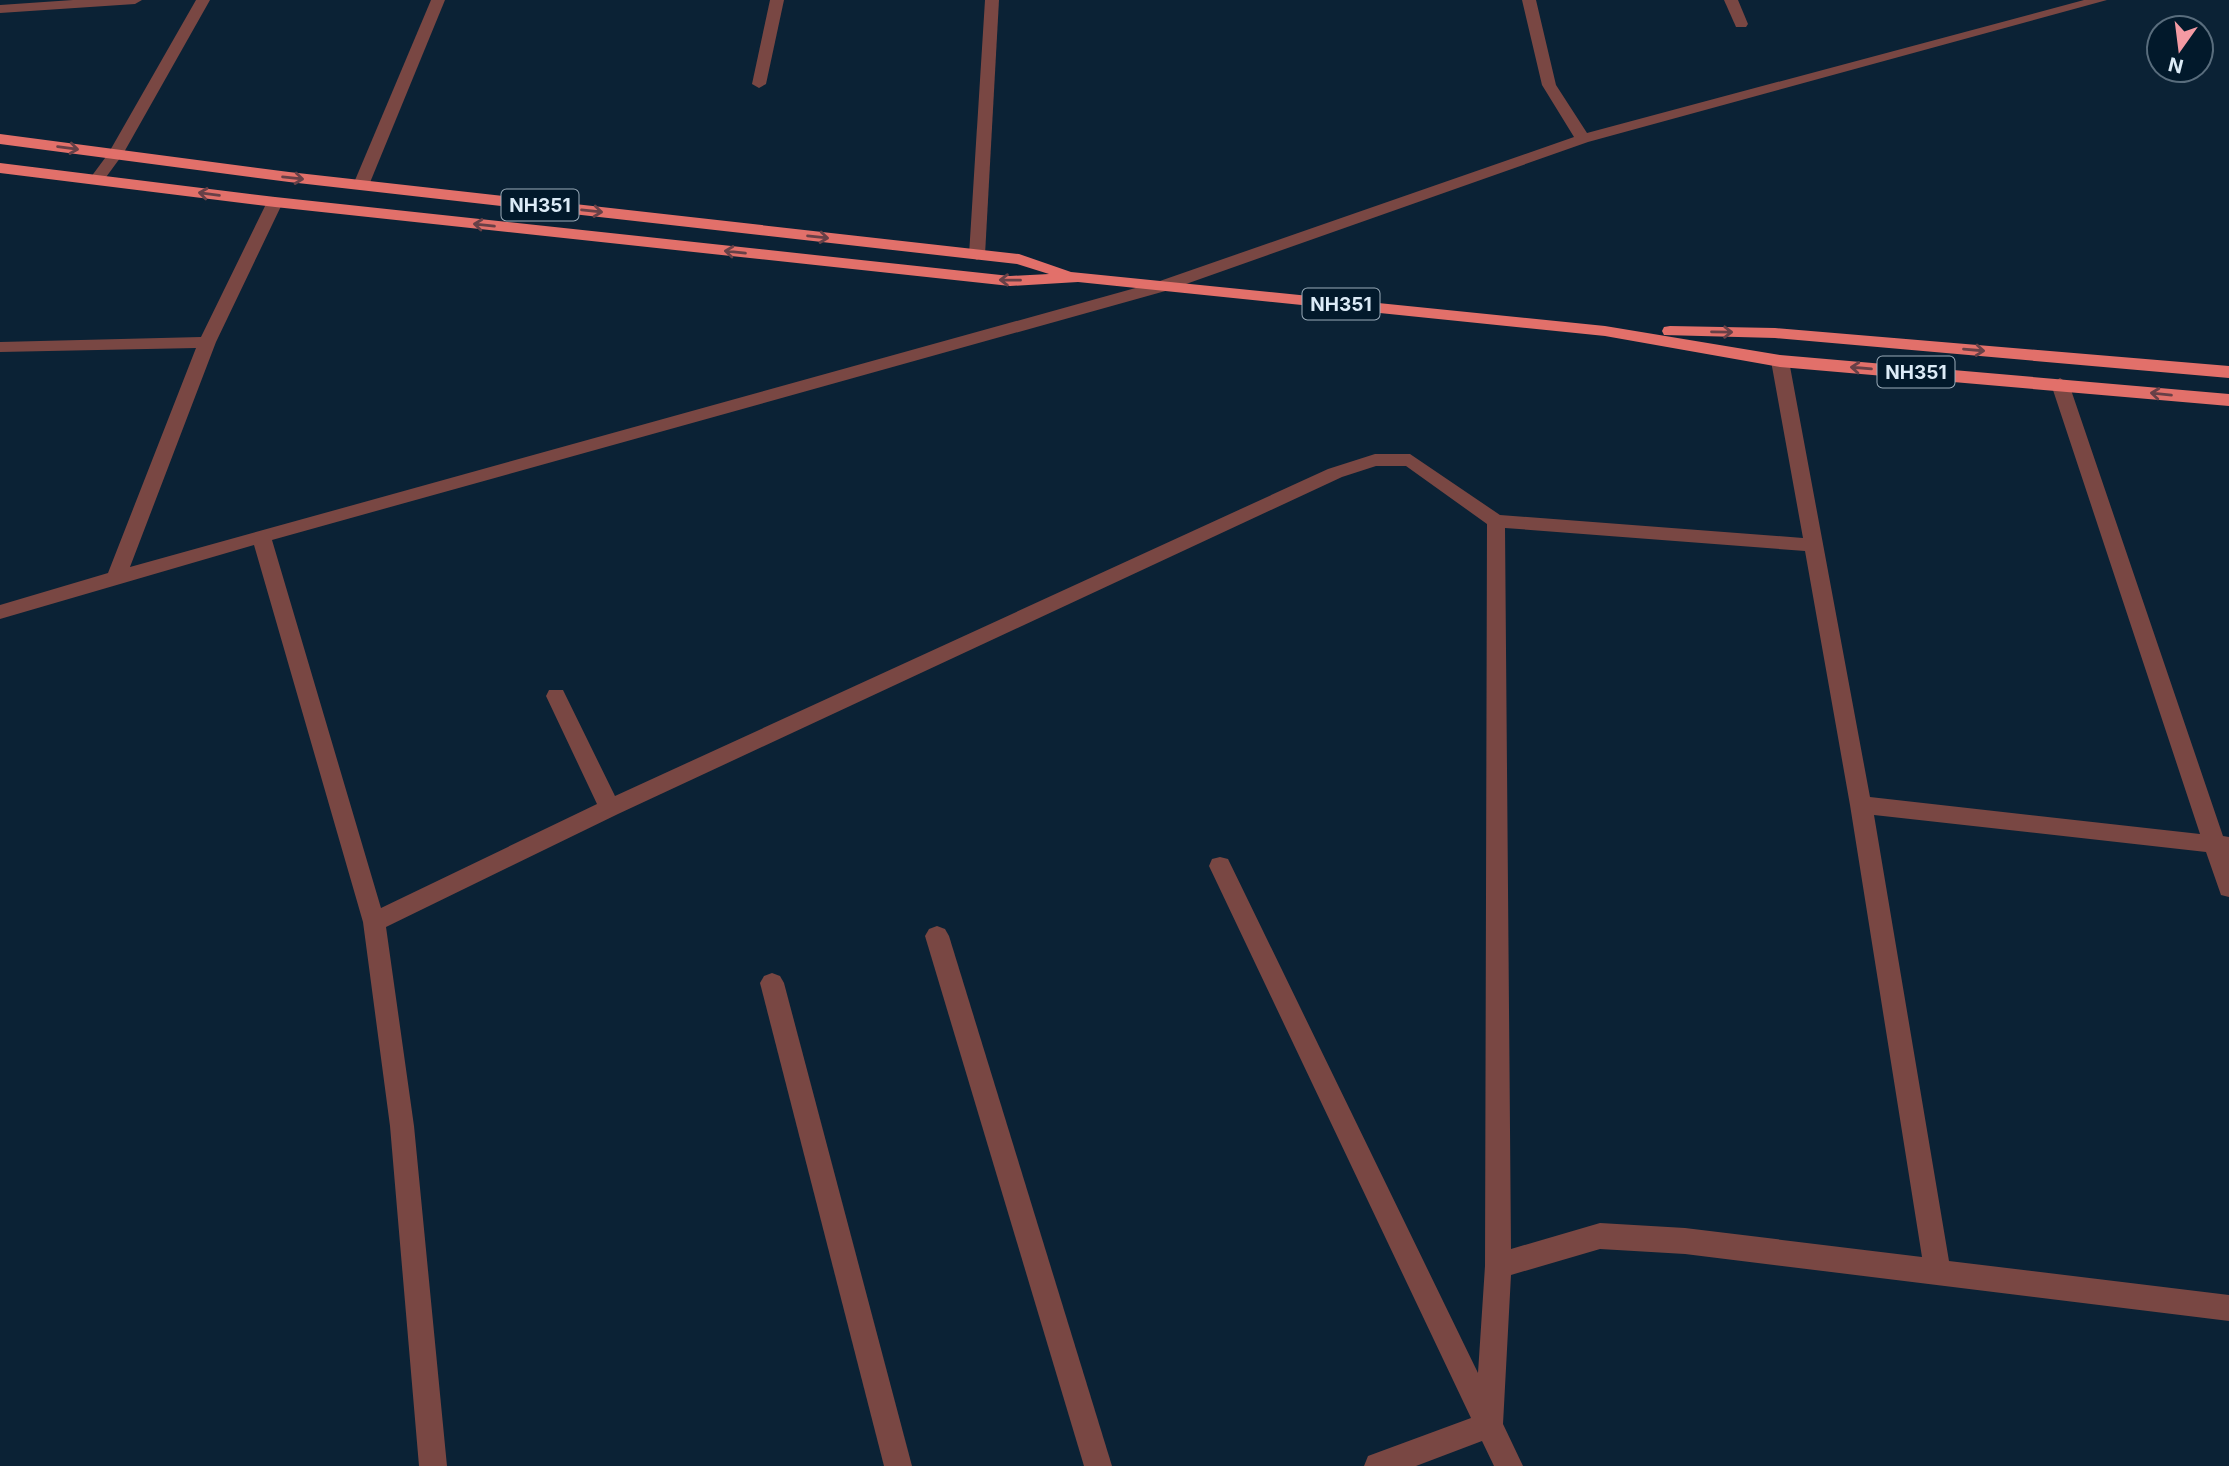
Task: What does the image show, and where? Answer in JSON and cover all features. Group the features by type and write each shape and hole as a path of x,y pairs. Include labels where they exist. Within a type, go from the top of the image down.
{"highway":[{"name":"NH351","path":"0,139 325,181 1019,259 1078,277"},
{"name":"NH351","path":"0,168 310,206 1010,281 1078,277 1605,331 1780,362 2229,400"},
{"path":"310,206 325,181"},
{"name":"NH351","path":"1605,331 1775,333 2229,372"}],"street":[{"path":"0,9 135,0"},
{"path":"96,181 115,155 203,0"},
{"path":"361,185 438,0"},
{"path":"759,84 777,0"},
{"path":"977,255 992,0"},
{"path":"1529,0 1549,85 1583,139"},
{"path":"1731,0 1741,24"},
{"path":"0,612 261,536 1163,286 1583,139 2100,0"},
{"path":"116,579 207,342 275,202"},
{"path":"0,347 207,342"},
{"path":"1780,362 1811,545 1861,805 1938,1274"},
{"path":"2060,384 2220,845 2229,888"},
{"path":"373,922 610,808 1335,473 1375,460 1410,460 1496,521 1811,545"},
{"path":"1489,1425 1498,1266 1496,521"},
{"path":"261,536 373,922 402,1126 433,1466"},
{"path":"556,696 610,808"},
{"path":"1861,805 2220,845"},
{"path":"1220,866 1509,1466"},
{"path":"937,936 1098,1466"},
{"path":"772,983 898,1466"},
{"path":"1498,1266 1600,1236 1685,1241 2229,1308"},
{"path":"1378,1466 1489,1425"}]}
